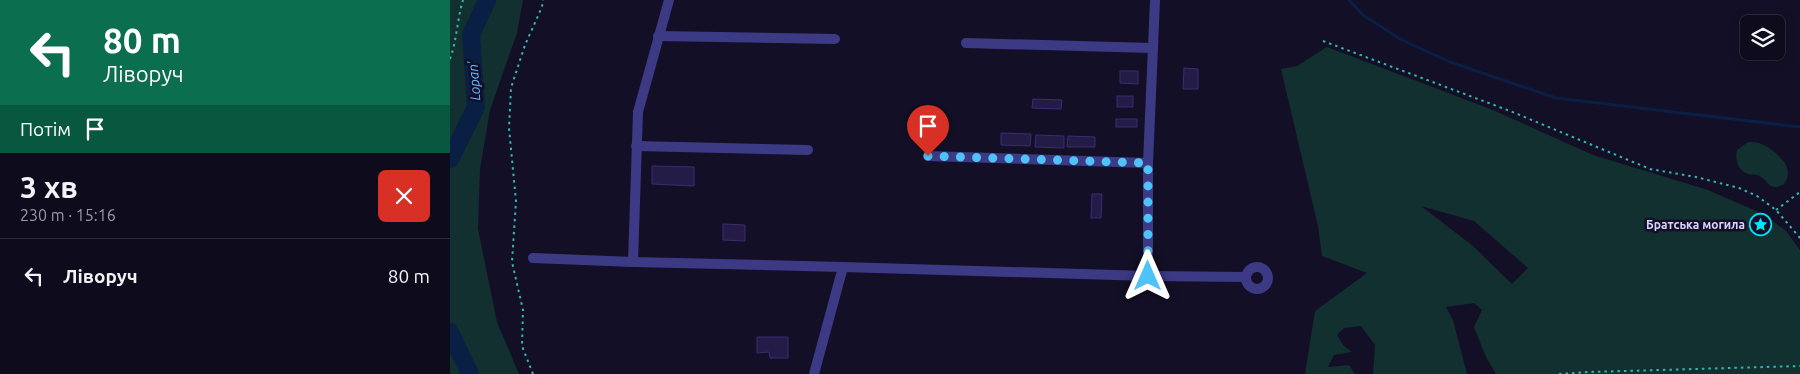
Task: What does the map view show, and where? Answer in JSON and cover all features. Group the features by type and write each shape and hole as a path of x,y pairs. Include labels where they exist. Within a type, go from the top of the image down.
{"street":[{"path":"633,262 638,112 669,0"},
{"path":"1148,276 1148,163 1155,0"},
{"path":"658,36 835,39"},
{"path":"966,43 1152,48"},
{"path":"636,146 808,150"},
{"path":"928,156 1148,163"},
{"path":"533,258 1148,276 1246,277"},
{"path":"814,374 843,267"}],"path":[{"path":"450,60 455,46 457,21 462,0"},
{"path":"533,374 522,346 523,310 512,262 516,201 509,128 512,88 525,44 542,7 543,0"},
{"path":"1322,41 1510,111 1650,169 1696,177 1739,188 1757,196 1776,210 1800,238"},
{"path":"1776,210 1800,192"},
{"path":"1559,374 1800,366"}],"green space":[{"path":"450,0 523,0 517,33 490,110 480,169 478,229 497,322 519,374 450,374"},
{"path":"1327,47 1493,110 1593,155 1708,190 1763,214 1786,231 1800,250 1800,374 1496,374 1486,357 1474,327 1482,310 1474,303 1446,307 1453,320 1467,374 1373,374 1375,345 1361,326 1344,328 1337,335 1344,346 1352,352 1334,355 1328,367 1349,365 1355,374 1305,374 1315,311 1367,273 1322,256 1318,226 1281,69 1297,66","holes":["1421,206 1474,221 1528,268 1512,284 1473,246"]},
{"path":"1748,142 1757,142 1765,145 1779,156 1787,168 1788,175 1784,184 1777,187 1772,186 1759,176 1748,174 1741,169 1736,156 1737,150"}],"building":[{"path":"1184,68 1198,69 1198,89 1183,89"},
{"path":"1120,71 1138,71 1138,84 1120,83"},
{"path":"1117,96 1133,96 1133,107 1117,107"},
{"path":"1033,99 1062,100 1061,109 1032,108"},
{"path":"1116,119 1137,119 1137,127 1116,127"},
{"path":"1001,133 1031,134 1030,146 1001,145"},
{"path":"1036,135 1064,136 1064,148 1035,147"},
{"path":"1068,136 1095,137 1095,147 1067,147"},
{"path":"652,166 694,167 694,186 652,184"},
{"path":"1092,194 1102,194 1101,218 1091,218"},
{"path":"723,224 745,225 745,241 723,240"},
{"path":"757,337 788,337 788,358 770,358 769,352 757,353"}],"waterway":[{"name":"Lopan'","path":"450,159 476,107 471,35 487,0"},
{"path":"1349,0 1363,15 1400,39 1450,62 1556,98 1800,127"},
{"name":"Lopan'","path":"450,332 470,374"}],"place":[{"name":"Братська могила","path":"1761,225"}],"route":[{"path":"928,156 1148,163 1148,276"}]}
